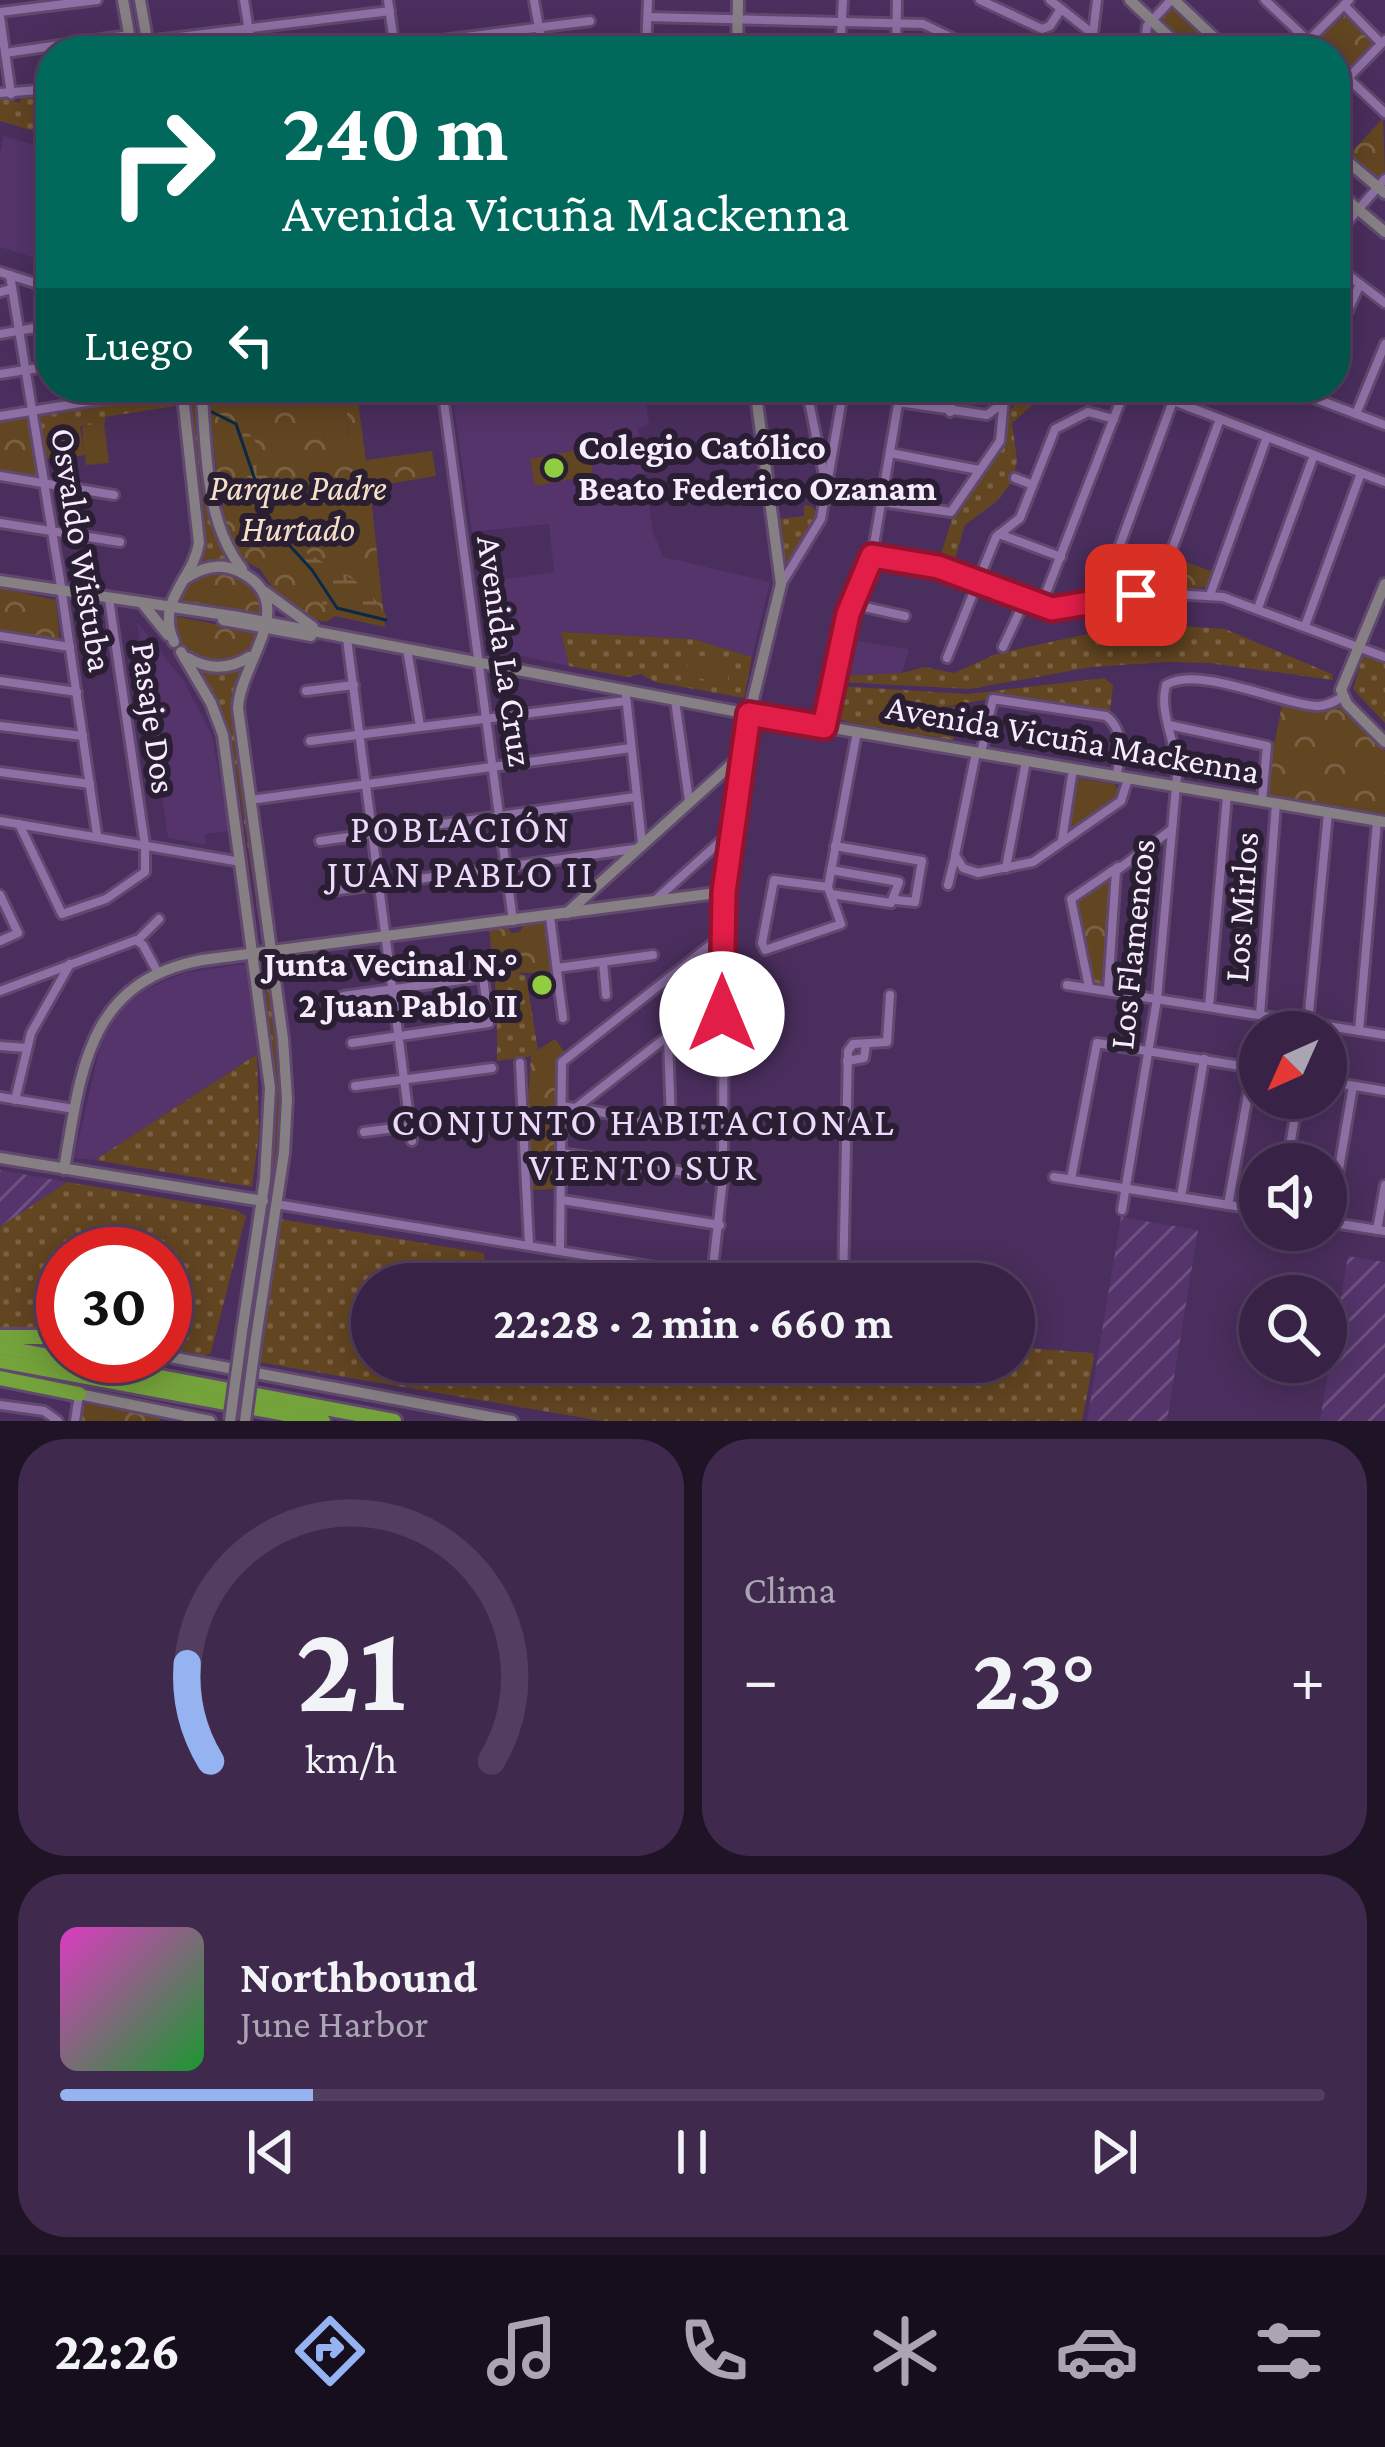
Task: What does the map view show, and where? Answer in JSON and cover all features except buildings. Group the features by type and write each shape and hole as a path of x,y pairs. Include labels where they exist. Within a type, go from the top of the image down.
{"highway":[{"path":"0,1336 36,1337"},
{"path":"0,1347 394,1421"},
{"path":"0,1361 323,1421"},
{"path":"0,1378 79,1394"}],"street":[{"path":"11,94 0,15 97,0"},
{"path":"122,36 129,35 123,0"},
{"path":"140,0 149,36"},
{"path":"244,0 249,36"},
{"path":"534,0 540,36"},
{"path":"647,36 648,0"},
{"path":"737,36 738,0"},
{"path":"841,36 843,0"},
{"path":"896,36 897,0"},
{"path":"980,0 1042,29 1050,26 1061,9"},
{"path":"1050,0 1093,34"},
{"path":"1093,34 1097,0"},
{"path":"1130,0 1168,36"},
{"path":"1147,36 1151,20 1172,0 1212,36"},
{"path":"1265,0 1304,36"},
{"path":"1312,36 1346,3 1383,41 1350,76"},
{"path":"205,36 389,5 393,36"},
{"path":"648,17 897,21 923,24 948,36"},
{"path":"494,36 590,21"},
{"path":"5,53 36,48"},
{"path":"1350,80 1385,112"},
{"path":"0,93 36,91"},
{"path":"1350,162 1383,187 1350,219"},
{"path":"1350,203 1385,232"},
{"path":"5,273 36,283"},
{"name":"Osvaldo Wistuba","path":"5,273 12,290 45,483 97,835"},
{"path":"1350,276 1385,304"},
{"path":"1350,306 1360,284"},
{"path":"0,292 12,290"},
{"path":"0,334 36,328"},
{"path":"1355,414 1385,344"},
{"path":"0,374 36,367"},
{"path":"1371,376 1385,382"},
{"path":"0,416 82,402"},
{"path":"182,402 199,538 194,563 168,609 177,647 192,661 212,668 233,665 252,655"},
{"path":"203,402 217,525 226,548 258,586 326,635"},
{"name":"Avenida La Cruz","path":"444,402 513,922"},
{"path":"756,402 782,584"},
{"path":"809,402 827,488"},
{"path":"714,1263 723,1178 724,892 742,754 782,584 817,527 841,402"},
{"path":"824,727 851,604 872,556 899,402 987,415 1006,402"},
{"path":"950,412 951,402"},
{"path":"1041,606 1120,402"},
{"path":"1100,601 1173,402"},
{"path":"1176,402 1385,482"},
{"path":"1331,402 1385,425"},
{"path":"881,502 949,514 1000,441 1004,404"},
{"path":"1012,539 1052,433 1060,424 1088,412 1114,419"},
{"path":"1156,593 1220,419"},
{"path":"1210,595 1267,437"},
{"path":"890,453 979,470"},
{"path":"1258,608 1314,455"},
{"path":"1305,626 1361,473"},
{"path":"0,476 114,494"},
{"path":"1015,478 1033,485"},
{"path":"947,658 998,534 1020,518"},
{"path":"0,523 120,542"},
{"path":"998,534 1061,557"},
{"path":"872,556 938,567 1052,609 1156,593 1210,595 1258,608 1385,657"},
{"path":"245,1421 268,1202 270,1088 255,954 223,735 208,696 143,604 211,567 227,567 248,576"},
{"name":"Avenida Vicuña Mackenna","path":"0,581 407,649 626,696 675,700 1381,822"},
{"path":"1385,584 1341,684 1343,698 1385,742"},
{"path":"230,1421 268,1202 284,1153 287,1099 238,701 267,626 267,605 258,586"},
{"name":"Pasaje Dos","path":"109,599 146,844"},
{"path":"1004,647 1024,600"},
{"path":"851,604 905,616"},
{"path":"0,636 70,647"},
{"path":"346,639 412,1141"},
{"path":"407,649 421,726"},
{"name":"Los Flamencos","path":"1123,1210 1157,999 1175,787 1176,755 1163,701 1166,685 1174,680 1220,684 1316,706 1343,698"},
{"path":"0,681 77,692"},
{"path":"306,692 354,685"},
{"path":"310,741 626,696 639,846"},
{"path":"948,885 978,753 993,699 1106,716 1116,727 1121,801 1033,862 972,872 955,855"},
{"path":"675,700 688,801"},
{"path":"1168,725 1267,746 1262,801"},
{"path":"0,726 83,736"},
{"path":"835,846 922,861 914,902 892,903 829,890 774,880 763,944 766,951 841,924 829,890 835,846 856,732"},
{"path":"250,800 631,748"},
{"path":"565,914 742,754"},
{"path":"1006,868 1026,761"},
{"path":"1062,842 1073,769"},
{"path":"0,772 90,784"},
{"path":"1209,1007 1227,795"},
{"path":"320,841 635,797"},
{"name":"Los Mirlos","path":"1260,1011 1276,804"},
{"path":"1309,1011 1328,813"},
{"path":"0,821 242,862"},
{"path":"1359,1031 1381,822"},
{"path":"19,824 62,914 106,899 143,874 146,844"},
{"path":"1089,988 1071,899 1171,830"},
{"path":"652,902 732,831"},
{"path":"325,892 639,846"},
{"path":"1109,991 1105,986 1119,867"},
{"path":"831,870 898,882 896,900"},
{"path":"64,1169 84,1059 95,1033 128,992 158,973 202,960 724,892"},
{"path":"0,895 18,933 0,941"},
{"path":"550,917 563,1018"},
{"path":"0,991 138,940 159,919"},
{"path":"560,1250 564,1060 722,935"},
{"path":"138,940 158,973"},
{"path":"557,968 653,955"},
{"path":"603,962 606,995"},
{"path":"15,1100 38,1017 70,964"},
{"path":"343,996 483,977 489,1023 352,1042"},
{"path":"1067,985 1239,1012"},
{"path":"843,1263 847,1060 850,1046 889,1040 890,995"},
{"path":"577,1107 696,1014 722,1014"},
{"path":"1347,1029 1385,1035"},
{"path":"668,1037 671,1123"},
{"path":"1071,1179 1097,1043 1239,1065"},
{"path":"0,1046 26,1048"},
{"path":"1181,1197 1204,1059"},
{"path":"520,1063 530,1245"},
{"path":"355,1086 492,1068"},
{"path":"1347,1085 1385,1091"},
{"path":"1343,1143 1353,1086"},
{"path":"0,1097 74,1109"},
{"path":"562,1106 723,1132"},
{"path":"1228,1205 1246,1119"},
{"path":"364,1132 410,1126"},
{"path":"562,1153 723,1178"},
{"path":"0,1158 636,1263"},
{"path":"1054,1177 1239,1207"},
{"path":"1347,1225 1381,1231 1385,1185"},
{"path":"562,1200 720,1225"},
{"path":"192,1361 512,1421"},
{"path":"75,1421 79,1394 211,1421"},
{"path":"0,1405 44,1411 58,1421"}],"shaded area":[{"path":"4,136 36,146 36,258 0,247"},
{"path":"453,402 646,402 649,424 638,428 653,532 663,557 770,582 752,657 693,639 563,632 569,666 488,649 480,583 554,572 549,524 472,532"},
{"path":"137,622 183,680 212,735 229,831 205,834 206,845 168,838"},
{"path":"849,640 909,649 902,673 840,676"},
{"path":"246,964 257,1054 95,1160 74,1158 101,1043 122,1009 147,989 184,973"},
{"path":"0,1170 67,1182 0,1227"},
{"path":"1121,1217 1198,1230 1167,1421 1087,1421"},
{"path":"1348,1256 1385,1262 1385,1421 1320,1421 1326,1383 1347,1383"}],"green space":[{"path":"1175,8 1206,36 1173,36 1162,25 1161,16"},
{"path":"1348,13 1375,41 1375,47 1350,68 1350,36 1320,36"},
{"path":"36,94 36,132 0,121 0,96 19,103 23,96"},
{"path":"1383,118 1385,174 1377,181 1350,154"},
{"path":"127,402 173,402 175,406 105,417 105,423 58,422 62,457 44,459 37,424 41,416"},
{"path":"191,402 198,402 210,516 217,540 233,565 196,566 205,521"},
{"name":"Parque Padre Hurtado","path":"209,402 320,402 324,441 349,439 345,402 358,402 366,460 432,451 436,476 370,487 385,627 335,616 326,622 311,618 276,593 260,569 241,559 231,545 222,520 224,490 218,489"},
{"path":"320,402 345,402 349,440 324,442"},
{"path":"1018,402 1042,402 1012,423 1017,460 1013,481 996,502 965,525 953,566 939,560 954,513 996,451 1006,414"},
{"path":"210,411 230,418 258,446 276,484 291,544 366,587 386,621 324,607 313,585 262,519 232,424"},
{"path":"23,417 29,421 36,478 0,474 0,420"},
{"path":"79,419 84,452 82,426 104,423 109,463 86,465 85,455 62,459 57,422"},
{"path":"588,448 593,475 535,486 530,459"},
{"path":"804,505 812,506 818,515 788,566 779,519 804,516"},
{"path":"1173,557 1216,573 1210,587 1160,589"},
{"path":"223,572 252,587 264,617 175,603 195,580"},
{"path":"0,588 56,600 60,642 0,635"},
{"path":"174,616 261,633 237,656 208,660 184,647"},
{"path":"1137,623 1225,629 1332,674 1333,680 1167,662 1092,667 970,689 840,682 840,676 902,673 924,667 954,673 996,654"},
{"path":"561,632 693,639 752,657 744,698 655,682 641,674 627,677 569,666"},
{"path":"690,654 731,661 727,683 686,676"},
{"path":"1369,655 1385,662 1385,723 1353,689 1362,658"},
{"path":"195,665 243,666 234,714 263,948 231,737"},
{"path":"1104,678 1113,685 1110,712 989,699 851,723 832,717 838,686 968,694"},
{"path":"1283,699 1340,704 1385,751 1385,814 1264,794"},
{"path":"958,706 953,740 851,723"},
{"path":"1076,778 1114,784 1122,793 1067,835"},
{"path":"1111,876 1099,987 1092,984 1074,902"},
{"path":"547,923 554,971 494,974 489,929 508,927 511,933"},
{"path":"262,960 268,962 279,1079 279,1137 271,1196 276,1081"},
{"path":"512,971 526,976 538,1050 528,1057 497,1061 494,974"},
{"path":"555,1039 566,1054 558,1061 558,1189 530,1190 531,1054"},
{"path":"257,1054 259,1134 252,1187 95,1160"},
{"path":"67,1182 235,1210 246,1216 211,1353 204,1356 192,1353 192,1227 36,1227 36,1332 0,1332 0,1227"},
{"path":"280,1219 483,1253 486,1263 351,1263 351,1378 257,1362"},
{"path":"1035,1349 1093,1353 1094,1358 1082,1421 602,1421 380,1383 1035,1383"},
{"path":"88,1402 161,1417 160,1421 79,1421"}],"waterway":[{"path":"212,412 236,424 270,524 312,570 337,608 386,620"}],"place":[{"name":"Colegio Católico Beato Federico Ozanam","path":"554,468"},
{"name":"Junta Vecinal N.° 2 Juan Pablo II","path":"542,985"}],"district":[{"name":"POBLACIÓN JUAN PABLO II","path":"461,850"},
{"name":"CONJUNTO HABITACIONAL VIENTO SUR","path":"644,1144"}],"route":[{"path":"722,1014 724,892 749,714 824,727 848,614 872,556 938,567 1052,609 1136,595"}]}
